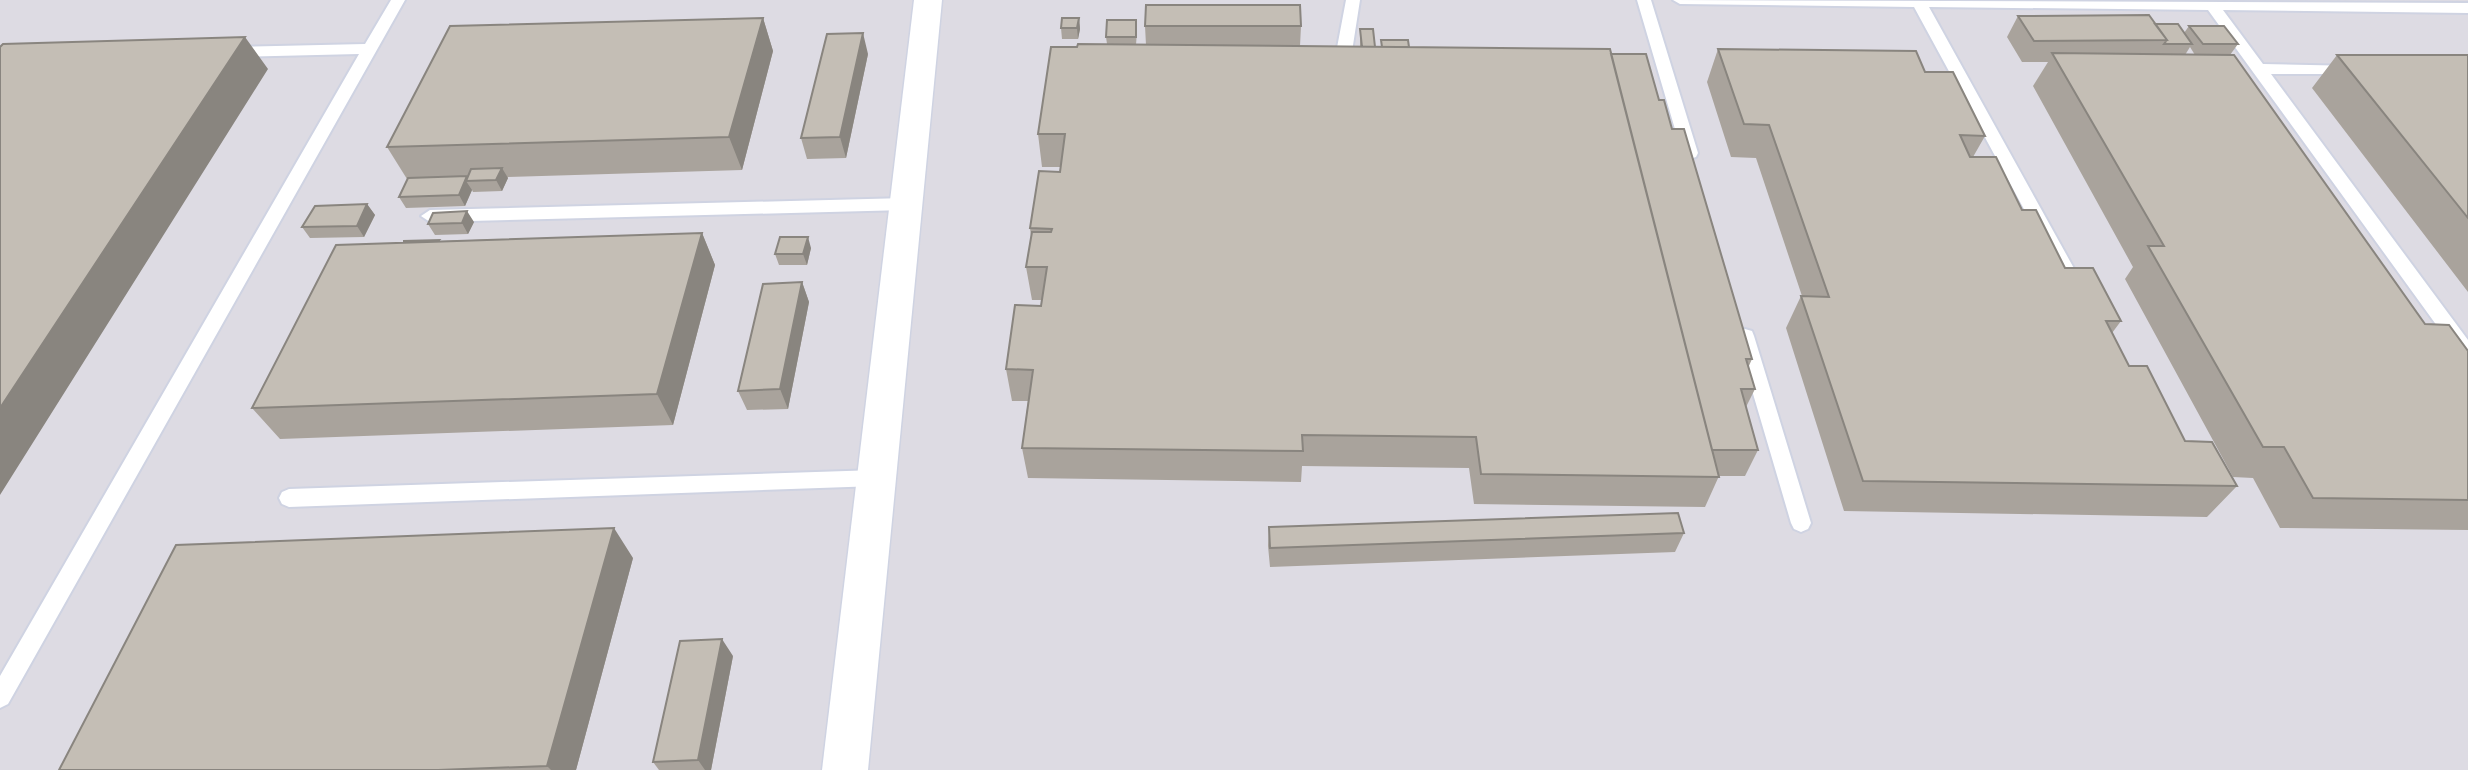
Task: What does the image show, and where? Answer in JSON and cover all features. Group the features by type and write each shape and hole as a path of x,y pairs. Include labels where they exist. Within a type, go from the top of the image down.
{"street":[{"path":"845,770 928,0"}],"lane":[{"path":"0,697 398,0"},
{"path":"1315,58 1343,58 1353,0"},
{"path":"1644,0 1695,170"},
{"path":"1680,0 2397,4 2468,8"},
{"path":"1919,2 2085,303"},
{"path":"2213,5 2468,354"},
{"path":"220,52 370,49"},
{"path":"2259,69 2370,69"},
{"path":"430,216 906,204"},
{"path":"1738,314 1801,523"},
{"path":"289,498 877,478"}],"shaded area":[{"path":"0,0 2468,0 2468,770 0,770"}],"building":[{"path":"1146,5 1300,5 1301,26 1145,26"},
{"path":"2149,15 2167,40 2034,41 2018,16"},
{"path":"763,18 729,137 387,147 450,26"},
{"path":"1062,18 1079,18 1077,28 1061,28"},
{"path":"1107,20 1136,20 1136,37 1106,37"},
{"path":"2155,24 2178,24 2192,44 2164,44 2167,40"},
{"path":"2189,26 2224,26 2238,44 2203,44"},
{"path":"1360,29 1373,29 1375,47 1362,47"},
{"path":"863,33 840,137 801,138 827,34"},
{"path":"245,37 0,408 0,47 3,44"},
{"path":"1381,40 1408,40 1409,47 1382,47"},
{"path":"1078,44 1610,49 1719,477 1481,474 1476,437 1302,435 1303,451 1022,448 1033,370 1006,369 1015,305 1041,306 1047,267 1026,267 1032,232 1051,232 1052,229 1030,228 1039,171 1060,172 1065,134 1038,134 1051,47 1077,47"},
{"path":"1718,49 1916,51 1925,72 1953,72 1985,136 1960,135 1970,157 1996,157 2022,210 2036,210 2065,268 2093,268 2121,321 2106,321 2129,366 2147,366 2185,441 2212,442 2237,486 1863,481 1801,296 1829,297 1769,125 1744,124"},
{"path":"2052,53 2234,55 2425,324 2449,325 2468,351 2468,500 2313,498 2284,447 2263,447 2148,246 2164,246"},
{"path":"1611,54 1646,54 1659,100 1664,100 1672,129 1684,129 1752,359 1746,359 1755,389 1741,389 1758,450 1712,450"},
{"path":"2337,55 2468,55 2468,218"},
{"path":"502,168 496,180 466,181 471,169"},
{"path":"467,176 459,195 399,197 408,178"},
{"path":"367,204 357,226 302,227 315,206"},
{"path":"467,211 462,223 428,224 433,213"},
{"path":"702,233 657,394 252,408 336,245"},
{"path":"780,237 808,237 803,254 775,254"},
{"path":"404,241 438,241 404,242"},
{"path":"802,282 780,389 738,391 763,284"},
{"path":"1678,513 1684,533 1270,548 1269,527"},
{"path":"614,528 547,766 438,770 59,770 176,545"},
{"path":"722,639 698,760 653,762 680,641"}]}
